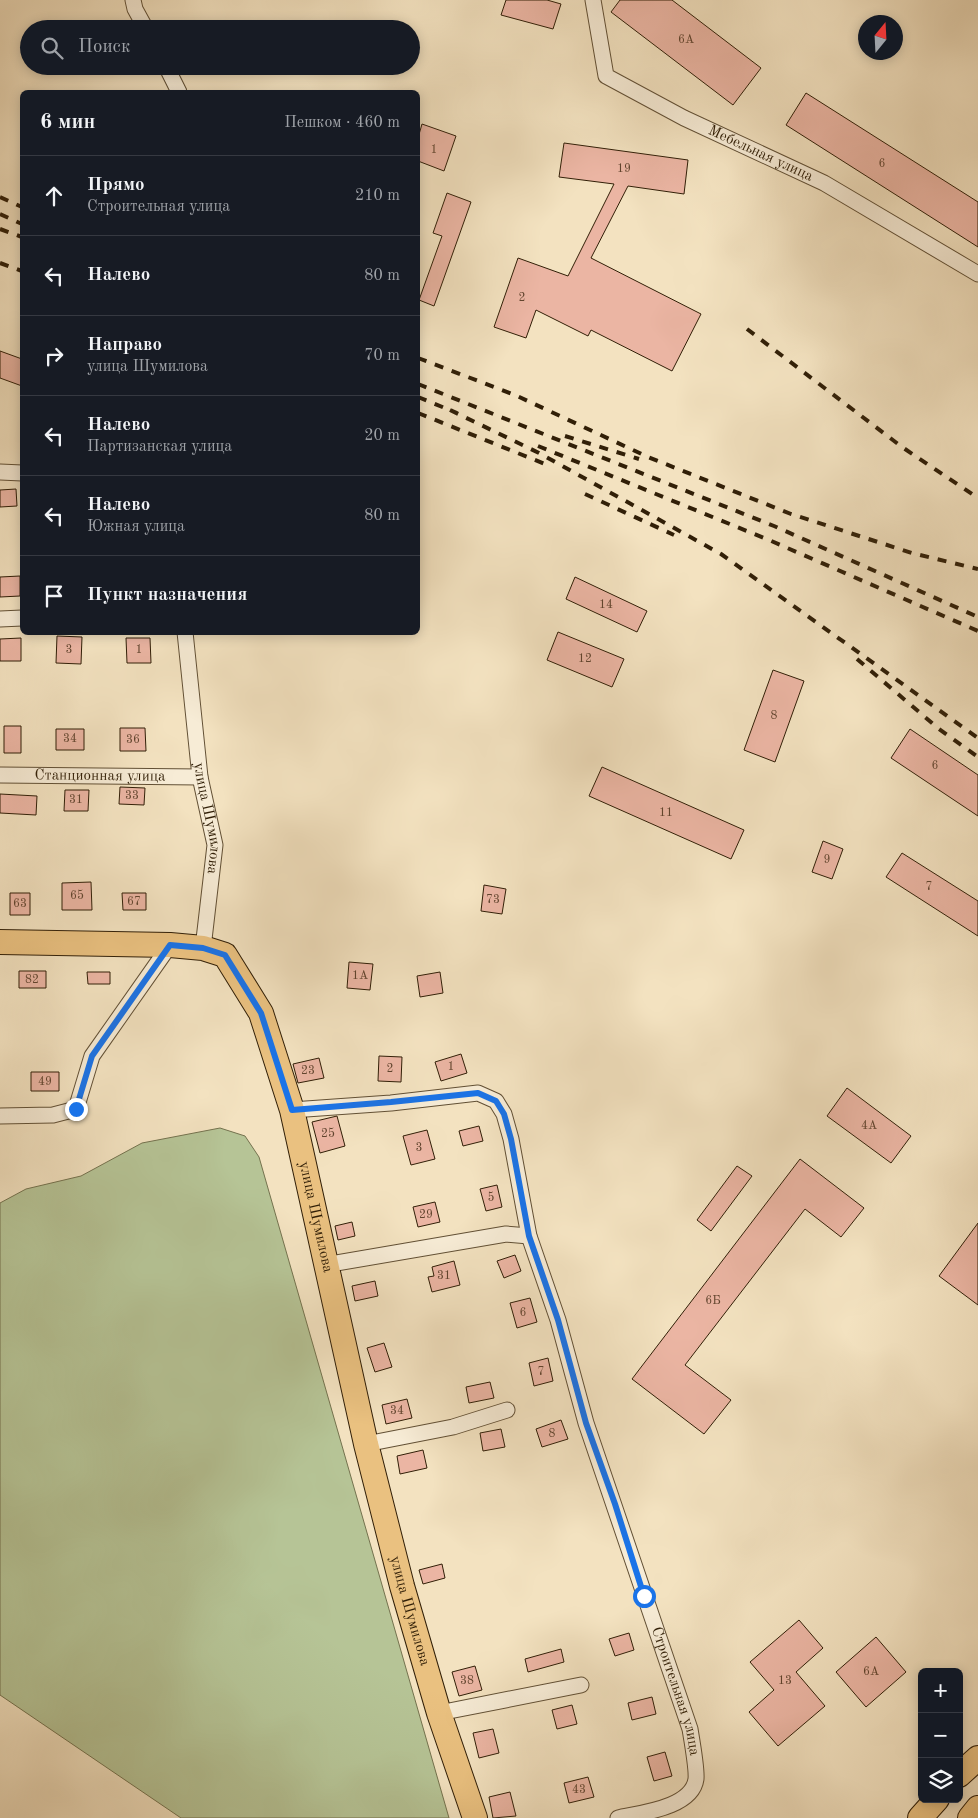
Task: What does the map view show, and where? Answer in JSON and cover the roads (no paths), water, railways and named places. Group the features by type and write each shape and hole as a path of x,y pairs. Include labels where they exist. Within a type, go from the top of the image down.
{"main road":[{"path":"0,942 170,945 203,948"},
{"name":"улица Шумилова","path":"203,948 225,955 261,1013 292,1110 366,1444 402,1586 439,1713 475,1818"},
{"path":"963,1771 978,1758"},
{"path":"920,1818 933,1803"},
{"path":"970,1818 978,1808"}],"street":[{"path":"133,0 142,20"},
{"name":"Мебельная улица","path":"593,0 606,76 684,118 824,183 978,274"},
{"path":"170,75 178,90"},
{"path":"0,472 20,473"},
{"path":"0,618 20,618"},
{"name":"улица Шумилова","path":"185,635 200,777 215,845 203,948"},
{"name":"Станционная улица","path":"0,775 200,777"},
{"path":"0,1116 53,1115 76,1109 92,1056 170,945"},
{"name":"Строительная улица","path":"292,1110 478,1093 496,1101 504,1114 511,1139 529,1236 558,1320 586,1423 690,1729 696,1780 688,1796 658,1810 618,1818"},
{"path":"326,1265 506,1234 529,1236"},
{"path":"366,1444 453,1428 507,1410"},
{"path":"439,1713 581,1685"}],"railway":[{"path":"0,197 20,206"},
{"path":"0,214 20,223"},
{"path":"0,229 20,236"},
{"path":"0,263 20,270"},
{"path":"747,329 902,447 978,498"},
{"path":"420,359 515,395 648,457 791,514 912,553 978,569"},
{"path":"420,385 774,526 978,617"},
{"path":"420,398 457,413"},
{"path":"450,410 539,453 721,554 978,738"},
{"path":"420,414 545,464"},
{"path":"565,436 639,459"},
{"path":"538,446 769,540 978,631"},
{"path":"585,494 674,535"},
{"path":"857,659 939,729 978,757"}]}
